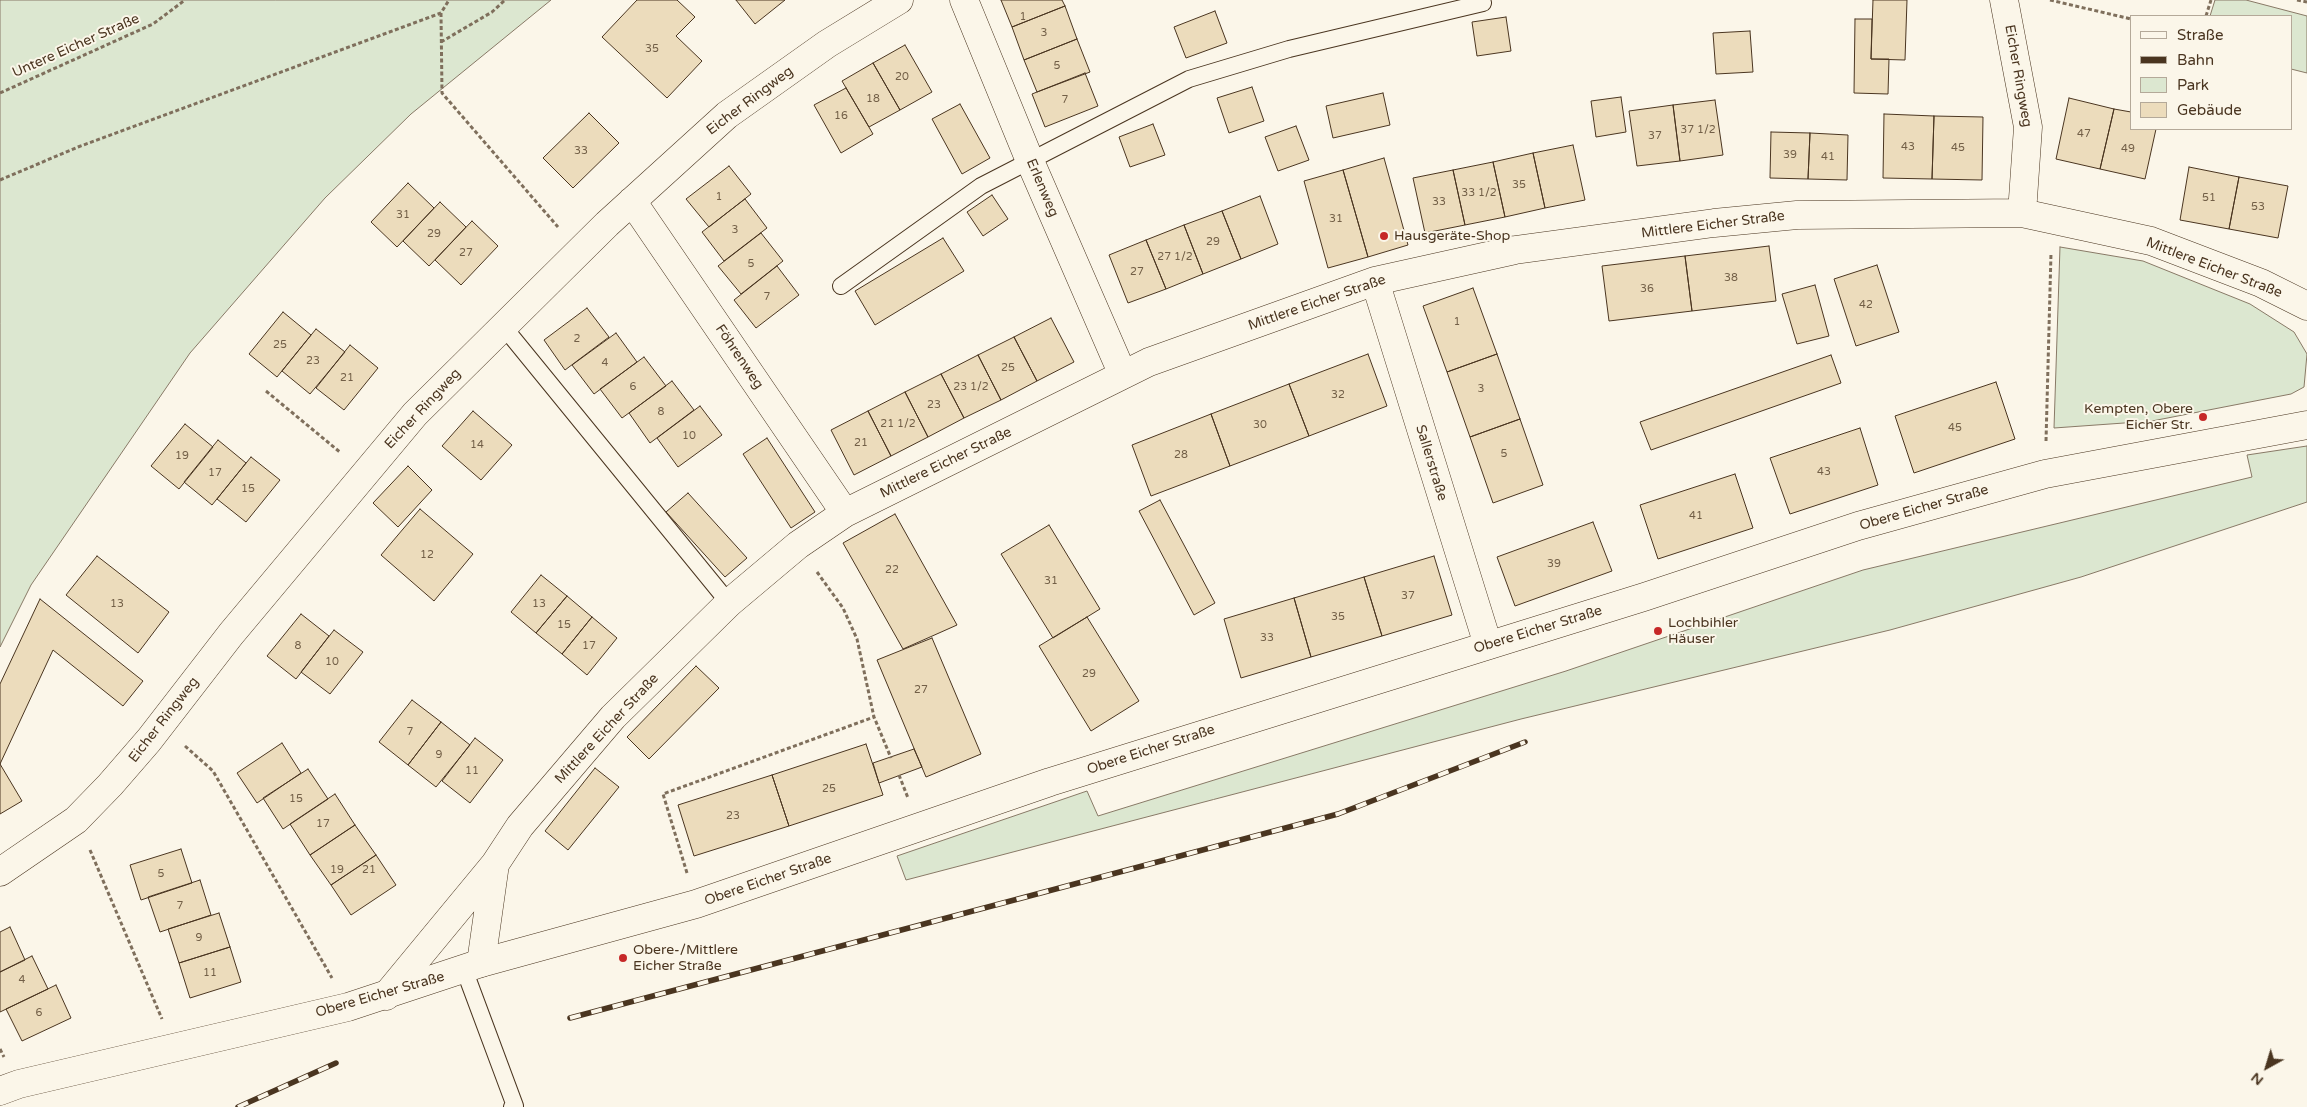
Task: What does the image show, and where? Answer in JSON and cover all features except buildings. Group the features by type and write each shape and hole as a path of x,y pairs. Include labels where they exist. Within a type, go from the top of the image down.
{"street":[{"name":"Eicher Ringweg","path":"0,872 76,820 110,785 161,725 231,634 415,414 503,326 632,201 727,115 827,44 899,0"},
{"name":"Erlenweg","path":"964,0 1030,161 1123,375"},
{"name":"Eicher Ringweg","path":"2004,0 2028,127 2022,213"},
{"name":"Föhrenweg","path":"632,201 845,513"},
{"name":"Mittlere Eicher Straße","path":"386,996 495,864 520,826 613,717 728,603 798,545 845,513 1149,362 1375,281 1515,250 1714,223 1797,215 2022,213 2052,218 2151,241 2261,283 2307,306"},
{"name":"Sallerstraße","path":"1375,281 1488,645"},
{"name":"Obere Eicher Straße","path":"0,1091 19,1084 348,1007 472,966 696,904 1050,782 1644,597 1858,526 2045,474 2307,425"},
{"name":"Mittlere Eicher Straße","path":"472,966 495,864"}],"lane":[{"path":"841,286 981,186 1189,79 1289,49 1483,3"},
{"path":"503,326 728,603"},
{"path":"472,966 515,1106 512,1107"}],"path":[{"name":"Untere Eicher Straße","path":"0,93 153,24 185,0"},
{"path":"449,0 441,13 442,93 560,230"},
{"path":"442,42 492,12 505,0"},
{"path":"2050,0 2130,19"},
{"path":"2206,15 2210,0"},
{"path":"2297,0 2307,2"},
{"path":"0,180 78,147 441,13"},
{"path":"2045,474 2052,218"},
{"path":"266,391 365,473"},
{"path":"798,545 843,608 857,639 874,718 891,758"},
{"path":"696,904 663,794 874,718"},
{"path":"161,725 213,771 348,1007"},
{"path":"86,841 162,1020"}],"green space":[{"path":"0,0 551,0 411,114 325,198 190,353 31,585 0,647"},
{"path":"2215,0 2246,0 2307,16 2307,73 2292,69 2292,15 2210,15"},
{"path":"2060,247 2143,261 2250,304 2294,332 2307,354 2304,387 2291,394 2152,421 2054,428"},
{"path":"2307,446 2307,502 2081,577 1890,630 1521,719 906,880 897,856 1087,791 1098,816 1566,671 1863,570 2252,477 2247,455"}],"railway":[{"path":"570,1018 1338,814 1525,742"},
{"path":"238,1107 336,1063"}],"place":[{"name":"Hausgeräte-Shop","path":"1384,236"},
{"name":"Kempten, Obere Eicher Str.","path":"2203,417"},
{"name":"Lochbihler Häuser","path":"1658,631"},
{"name":"Obere-/Mittlere Eicher Straße","path":"623,958"}]}
